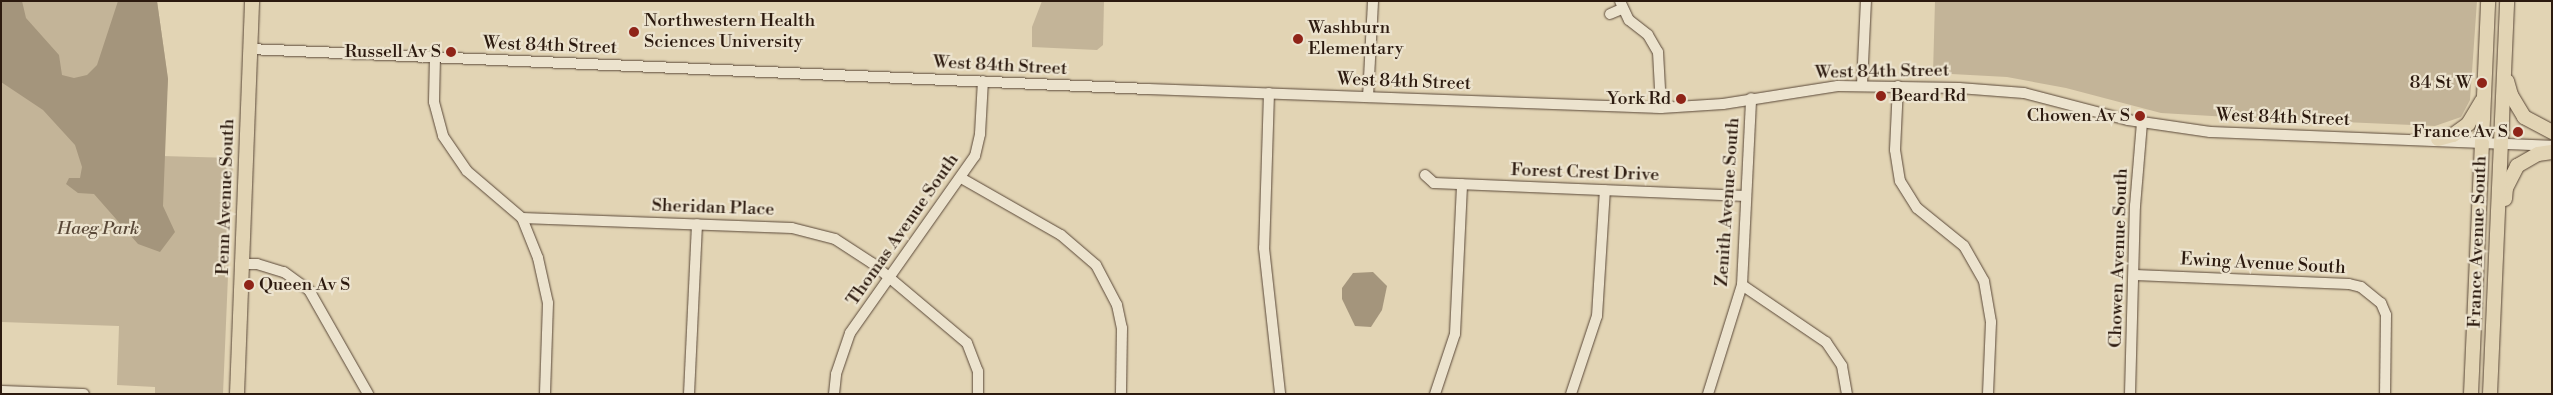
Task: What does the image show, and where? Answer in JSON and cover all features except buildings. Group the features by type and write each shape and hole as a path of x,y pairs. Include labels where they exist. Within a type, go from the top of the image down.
{"main road":[{"name":"Penn Avenue South","path":"236,394 252,1"},
{"name":"France Avenue South","path":"2471,394 2488,1"},
{"name":"France Avenue South","path":"2490,394 2507,1"},
{"path":"2504,68 2510,95 2524,117 2552,132"},
{"path":"2438,140 2468,124 2484,98"},
{"path":"2495,282 2503,235 2506,188 2517,166 2538,154 2552,152"}],"street":[{"path":"1368,97 1373,1"},
{"path":"1862,85 1866,1"},
{"path":"1610,14 1621,5 1629,20 1651,39 1658,52 1661,108"},
{"name":"West 84th Street","path":"250,49 1661,108 1692,107 1862,85 1898,86 2024,93 2142,123 2210,132 2552,146"},
{"path":"435,57 434,102 443,136 467,171 522,218 542,273 548,303 545,394"},
{"name":"Thomas Avenue South","path":"834,394 836,374 850,334 961,178 979,145 982,81"},
{"path":"1898,86 1895,150 1900,181 1917,208 1964,246 1984,281 1991,322 1988,394"},
{"path":"1269,93 1264,248 1280,394"},
{"name":"Zenith Avenue South","path":"1708,394 1742,285 1751,98"},
{"name":"Chowen Avenue South","path":"2130,394 2135,275 2135,206 2142,123"},
{"name":"Forest Crest Drive","path":"1425,175 1434,183 1746,196"},
{"path":"961,178 1061,236 1096,265 1117,305 1122,328 1121,394"},
{"path":"1436,394 1455,334 1462,184"},
{"path":"1571,394 1597,316 1605,190"},
{"name":"Sheridan Place","path":"522,218 697,224 814,232 854,249 967,343 978,370 978,394"},
{"path":"689,394 697,224"},
{"path":"242,264 257,264 284,272 309,290 368,394"},
{"name":"Ewing Avenue South","path":"2135,275 2349,284 2361,287 2381,303 2386,315 2385,394"},
{"path":"1742,285 1826,342 1842,366 1847,394"},
{"path":"1,390 84,394"}],"green space":[{"name":"Haeg Park","path":"1,1 157,1 168,79 162,156 233,158 223,394 155,394 155,387 117,385 119,326 1,322"},
{"path":"1042,1 1104,1 1103,45 1097,50 1032,47 1032,27"},
{"path":"1935,1 2477,1 2470,100 2461,117 2435,126 2229,117 2161,113 2066,88 2007,77 1933,73"}],"shaded area":[{"path":"1,1 22,1 26,18 59,55 62,75 74,78 87,75 97,65 118,1 157,1 168,79 163,206 175,232 160,252 138,244 94,194 78,193 66,184 69,178 80,178 82,167 75,145 43,110 1,82"},
{"path":"1373,272 1387,286 1382,310 1371,327 1355,326 1342,299 1342,288 1353,273"}],"place":[{"name":"Northwestern Health Sciences University","path":"634,32"},
{"name":"Washburn Elementary","path":"1298,39"},
{"name":"Russell Av S","path":"451,52"},
{"name":"84 St W","path":"2482,83"},
{"name":"Beard Rd","path":"1881,96"},
{"name":"York Rd","path":"1681,99"},
{"name":"Chowen Av S","path":"2140,116"},
{"name":"France Av S","path":"2518,132"},
{"name":"Queen Av S","path":"249,285"}]}
